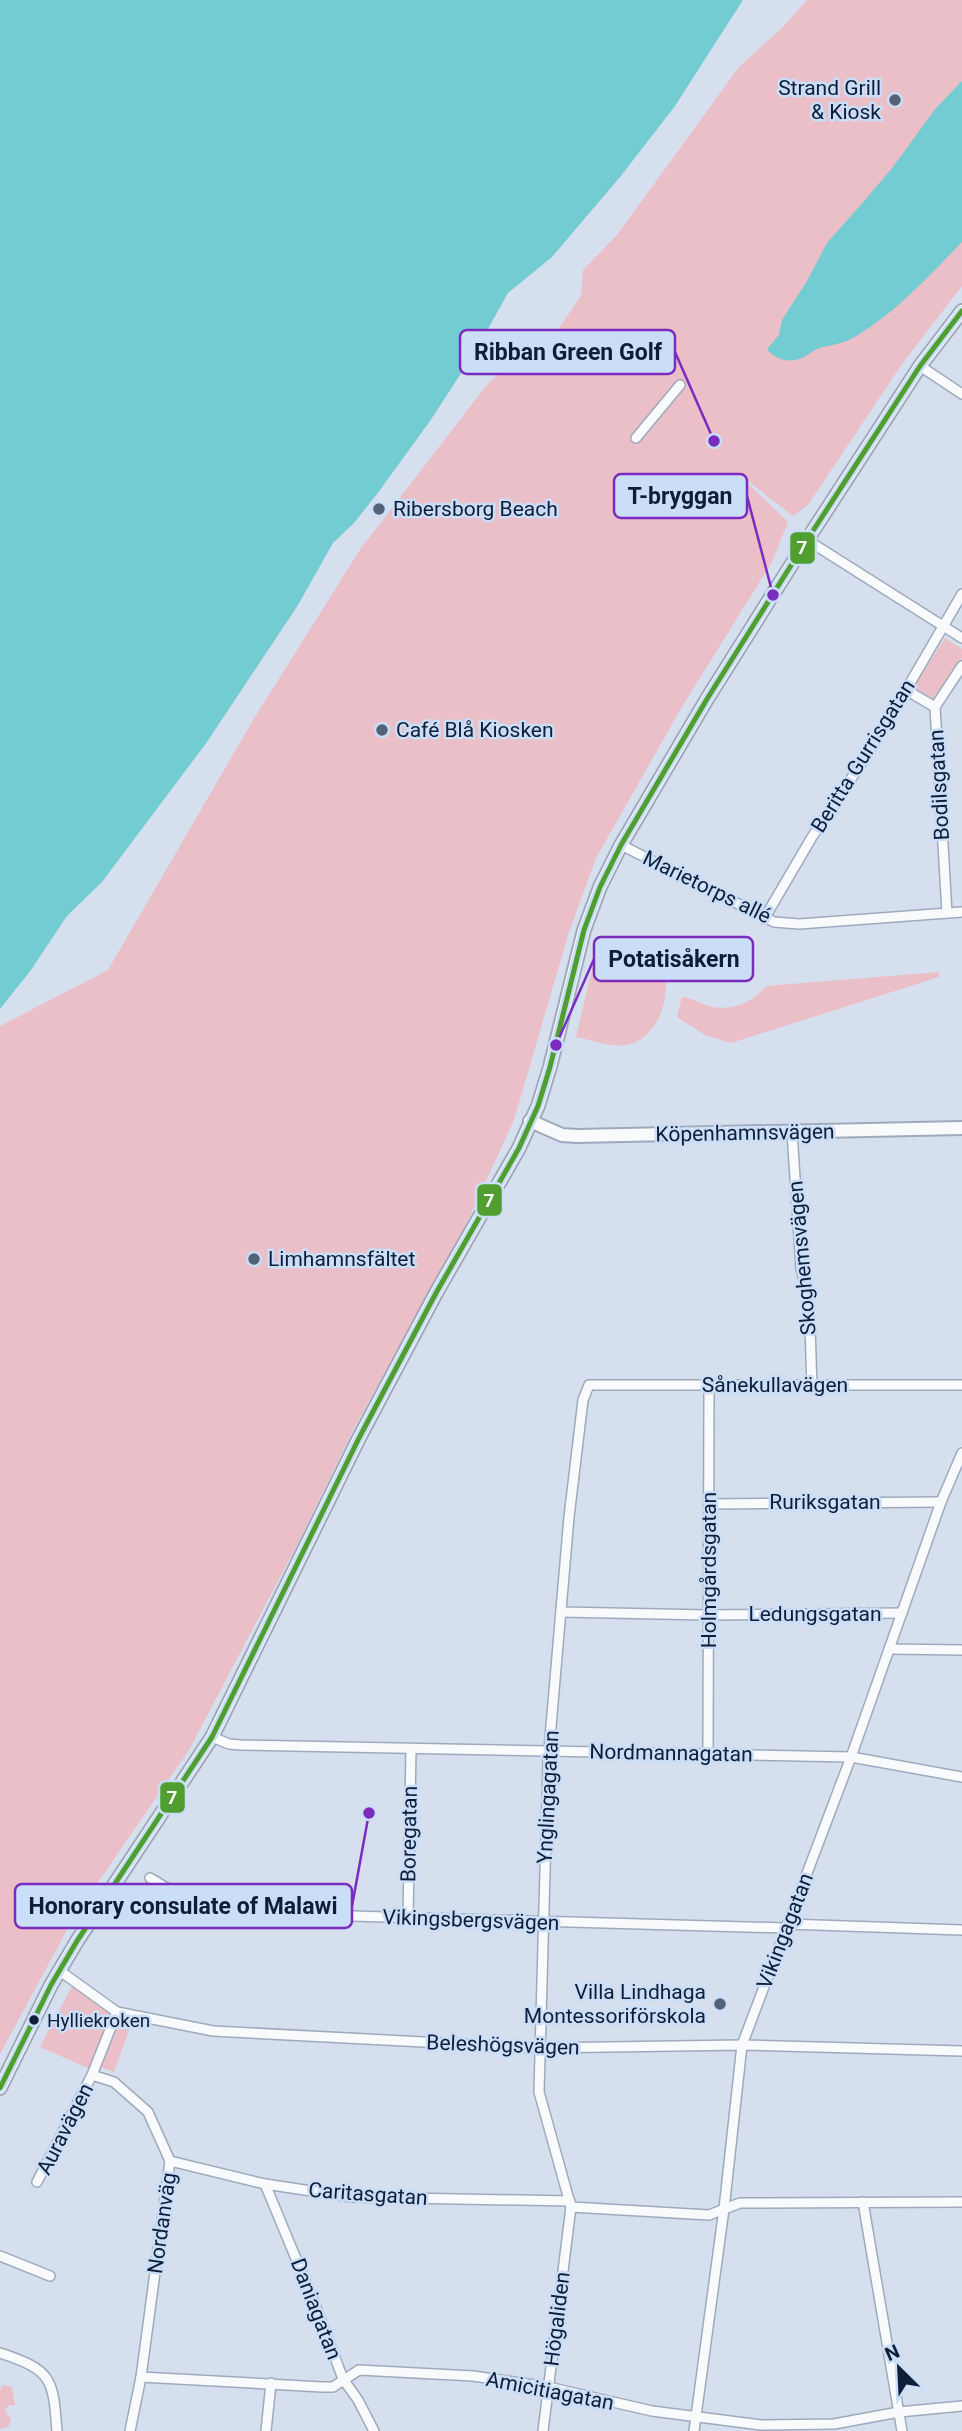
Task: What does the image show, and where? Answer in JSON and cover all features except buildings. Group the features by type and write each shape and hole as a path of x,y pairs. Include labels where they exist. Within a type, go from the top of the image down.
{"main road":[{"path":"0,2088 60,1970 212,1737 359,1438 436,1293 519,1148 550,1068 584,930 600,887 621,845 707,698 807,540 920,366 962,311"},
{"name":"Köpenhamnsvägen","path":"530,1121 562,1135 577,1136 962,1128"}],"street":[{"path":"920,366 962,394"},
{"path":"636,439 680,385"},
{"path":"807,540 962,638"},
{"name":"Beritta Gurrisgatan","path":"764,919 812,837 906,690 962,594"},
{"name":"Bodilsgatan","path":"947,913 935,708 962,666"},
{"path":"906,690 935,708"},
{"name":"Marietorps allé","path":"621,845 774,922 799,924 962,912"},
{"name":"Skoghemsvägen","path":"792,1132 800,1269 807,1288 812,1385"},
{"name":"Sånekullavägen","path":"589,1385 962,1385"},
{"name":"Ynglingagatan","path":"571,2204 539,2092 549,1751 569,1517 583,1400 589,1385"},
{"name":"Holmgårdsgatan","path":"708,1754 709,1386"},
{"name":"Vikingagatan","path":"694,2431 743,2045 851,1757 941,1502 962,1453"},
{"name":"Ruriksgatan","path":"709,1504 941,1502"},
{"name":"Ledungsgatan","path":"561,1612 709,1615 902,1614"},
{"path":"889,1649 962,1650"},
{"name":"Nordmannagatan","path":"212,1737 229,1744 242,1745 851,1757 962,1777"},
{"name":"Boregatan","path":"408,1919 411,1749"},
{"path":"164,1886 171,1875"},
{"name":"Vikingsbergsvägen","path":"150,1878 207,1912 543,1923 962,1930"},
{"name":"Beleshögsvägen","path":"60,1970 117,2012 213,2031 540,2048 743,2045 962,2051"},
{"path":"92,2075 117,2012"},
{"name":"Nordanväg","path":"92,2075 114,2082 148,2112 170,2161 141,2377 130,2431"},
{"name":"Auravägen","path":"37,2182 92,2075"},
{"name":"Caritasgatan","path":"170,2161 265,2184 351,2197 571,2204 709,2215 740,2203 962,2202"},
{"name":"Daniagatan","path":"265,2184 343,2379 358,2400 374,2431"},
{"path":"863,2202 902,2431"},
{"name":"Högaliden","path":"542,2431 571,2204"},
{"path":"0,2256 50,2276"},
{"path":"0,2353 46,2375 52,2391 57,2431"},
{"name":"Amicitiagatan","path":"141,2377 321,2387 332,2386 359,2370 473,2376 548,2388 652,2411 760,2428 834,2424 962,2406"},
{"path":"266,2431 271,2383"}],"shaded area":[{"path":"807,0 962,0 962,286 902,364 808,505 793,516 735,471 788,522 772,562 683,705 596,858 569,932 514,1120 461,1235 355,1426 297,1545 189,1750 74,1917 0,2054 0,1026 108,970 253,720 361,548 486,386 511,362 541,354 581,296 583,270 617,235 739,67 783,27"},
{"path":"945,638 962,649 962,658 935,700 914,687"},
{"path":"642,940 654,949 662,962 666,978 662,1011 655,1025 644,1037 625,1045 611,1045 576,1037 598,944 606,952 618,956 635,950"},
{"path":"939,972 939,977 731,1043 705,1035 677,1017 682,997 725,1008 748,1001 766,986"},
{"path":"72,1986 112,2014 90,2069 40,2047"},
{"path":"118,2017 132,2022 114,2072 100,2067"},
{"path":"3,2385 12,2387 15,2405 9,2405 5,2410 11,2420 9,2426 0,2429 0,2390"}],"water":[{"path":"0,0 743,0 675,106 620,177 552,257 508,293 475,352 430,421 354,523 333,543 298,605 207,742 102,882 67,916 31,970 0,1009"},
{"path":"962,81 962,242 896,307 851,339 819,348 796,360 775,356 767,349 779,335 782,320 827,243 893,167 936,108"}],"transit line":[{"name":"7","path":"0,2088 51,1985 77,1941 212,1737 359,1438 436,1293 519,1148 538,1106 550,1067 584,930 600,887 621,845 707,699 807,540 920,366 962,311"}],"place":[{"name":"Strand Grill & Kiosk","path":"895,100"},
{"name":"Ribban Green Golf","path":"714,441"},
{"name":"Ribersborg Beach","path":"379,509"},
{"name":"T-bryggan","path":"773,595"},
{"name":"Café Blå Kiosken","path":"382,730"},
{"name":"Potatisåkern","path":"556,1045"},
{"name":"Limhamnsfältet","path":"254,1259"},
{"name":"Honorary consulate of Malawi","path":"369,1813"},
{"name":"Villa Lindhaga Montessoriförskola","path":"720,2004"},
{"name":"Hylliekroken","path":"34,2020"}]}
